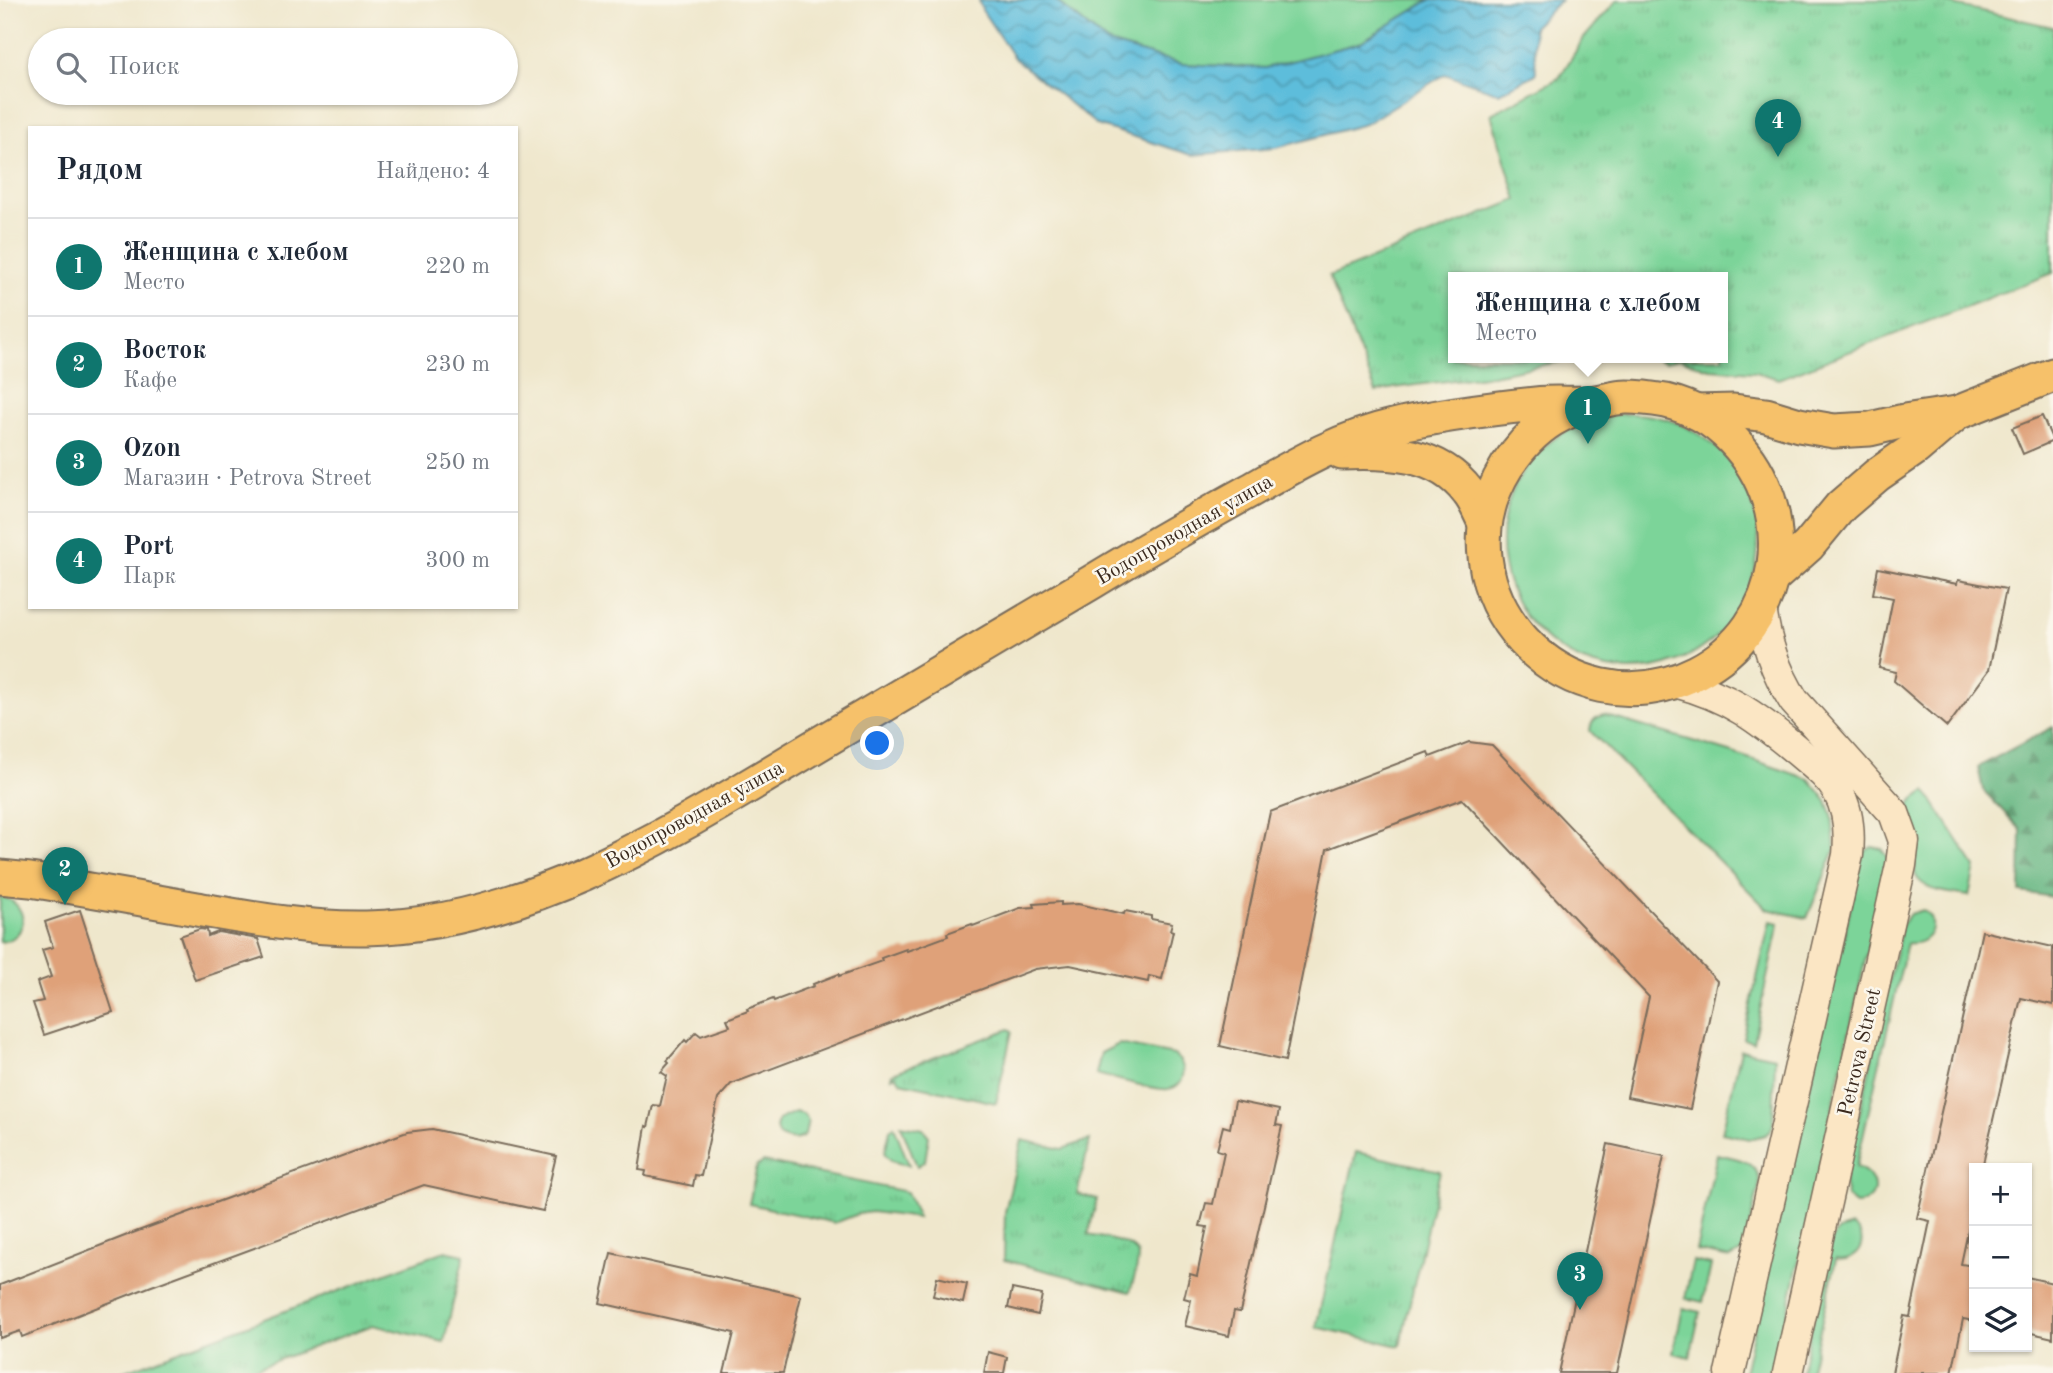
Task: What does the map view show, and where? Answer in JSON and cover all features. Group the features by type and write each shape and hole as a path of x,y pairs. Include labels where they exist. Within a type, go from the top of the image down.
{"main road":[{"path":"1696,412 1734,411 1766,415 1799,425 1834,431 1870,429 1957,413 2053,375"},
{"path":"1730,1373 1848,855 1849,824 1844,806 1832,782 1829,761 1782,682 1765,638 1767,593 1777,545 1774,513 1763,482 1746,454 1723,430 1696,412 1662,400 1626,397 1588,403 1550,421 1519,448 1497,483 1485,521 1487,570 1494,597 1523,643 1544,661 1570,676 1622,689 1648,688 1675,682 1701,670 1725,654 1745,633 1767,593 1841,506 1957,413"},
{"name":"Водопроводная улица","path":"0,877 289,925 368,928 437,920 503,906 573,878 648,843 742,790 1170,535 1319,454 1362,435 1392,426 1468,412 1542,403 1588,403"},
{"path":"1319,454 1378,451 1407,454 1434,464 1452,475 1469,492 1485,521"},
{"path":"1675,682 1725,699 1829,761"},
{"name":"Petrova Street","path":"1788,1373 1904,841 1894,813 1829,761"}],"green space":[{"path":"1055,0 1430,0 1359,43 1265,68 1182,64 1108,43"},
{"path":"1617,0 1932,0 2053,27 2053,273 1779,379 1755,372 1710,369 1692,363 1728,363 1728,272 1448,272 1448,363 1553,363 1376,392 1329,276 1517,200 1491,114 1559,78 1584,38"},
{"path":"1617,414 1643,414 1667,419 1690,429 1721,451 1737,471 1753,505 1758,542 1753,579 1737,613 1721,633 1701,649 1667,665 1643,670 1617,670 1593,665 1570,655 1539,633 1523,613 1507,579 1502,555 1502,529 1507,505 1517,482 1539,451 1559,435 1593,419"},
{"path":"1604,715 1730,752 1809,779 1827,801 1832,814 1835,850 1807,918 1767,909 1590,731 1594,720"},
{"path":"2053,727 2053,897 2020,892 2021,830 1983,790 1978,767"},
{"path":"1926,791 1975,867 1969,896 1931,888 1924,885 1915,874 1915,828 1909,808 1912,801"},
{"path":"1872,847 1882,849 1888,857 1774,1373 1744,1373 1863,852"},
{"path":"0,897 8,899 19,908 23,921 17,934 10,940 0,942"},
{"path":"1923,910 1931,917 1932,929 1923,940 1907,943 1856,1167 1873,1181 1873,1193 1864,1202 1856,1204 1847,1197 1844,1183 1902,924 1910,914"},
{"path":"1770,921 1779,923 1753,1042 1743,1039"},
{"path":"1009,1029 1012,1031 996,1103 901,1082 896,1075 892,1077 893,1073"},
{"path":"1119,1044 1174,1055 1183,1069 1179,1084 1162,1089 1096,1074 1101,1053"},
{"path":"1741,1050 1775,1057 1773,1125 1765,1135 1750,1139 1722,1133"},
{"path":"795,1112 803,1114 808,1120 805,1135 793,1140 780,1136 776,1129 778,1120"},
{"path":"901,1125 923,1129 929,1136 925,1161 917,1166"},
{"path":"894,1126 909,1165 892,1160 885,1152 890,1130"},
{"path":"1022,1140 1062,1149 1090,1140 1077,1194 1097,1199 1088,1235 1126,1244 1136,1252 1137,1266 1130,1292 1004,1260 1005,1212"},
{"path":"1356,1152 1440,1171 1400,1346 1316,1327"},
{"path":"1717,1154 1745,1161 1755,1169 1760,1183 1743,1251 1730,1258 1696,1251"},
{"path":"764,1162 907,1192 918,1218 872,1212 835,1223 749,1204 757,1166"},
{"path":"1852,1226 1861,1237 1860,1249 1851,1257 1836,1259 1810,1373 1801,1373 1831,1240 1839,1230"},
{"path":"445,1251 464,1255 444,1342 373,1325 242,1373 120,1373"},
{"path":"1693,1261 1711,1265 1703,1302 1685,1298"},
{"path":"1683,1308 1700,1312 1690,1357 1673,1353"}],"water":[{"path":"979,0 1055,0 1108,43 1182,64 1265,68 1359,43 1430,0 1561,0 1533,27 1536,74 1499,93 1445,74 1365,124 1276,148 1192,155 1097,125 1014,58 982,10"}],"building":[{"path":"2042,416 2053,441 2023,454 2012,428"},
{"path":"1878,568 1957,584 1958,580 2006,589 1989,670 1947,727 1894,681 1896,672 1879,668 1893,598 1873,594"},
{"path":"1469,742 1492,745 1717,981 1690,1109 1627,1097 1649,997 1462,799 1327,849 1285,1061 1220,1046 1270,812 1428,752 1430,757"},
{"path":"1061,902 1061,905 1078,904 1124,914 1125,911 1172,923 1170,930 1173,931 1162,979 1149,976 1148,982 1070,965 1035,969 731,1084 718,1099 701,1176 695,1175 693,1186 645,1176 646,1171 639,1170 646,1126 648,1127 653,1105 660,1106 667,1076 661,1072 685,1040 687,1042 696,1032 701,1036 730,1026 727,1019 748,1011 747,1009 814,986 813,984 839,974 882,961 881,958 948,936 947,933 972,924 973,926 1020,908 1035,907 1034,904"},
{"path":"80,910 113,1012 44,1035 33,1003 43,1001 37,982 51,977 42,950 53,947 45,922"},
{"path":"200,929 207,930 208,936 218,932 258,939 264,957 195,980 180,936"},
{"path":"1982,931 2053,947 2053,1005 2021,998 1983,1163 1969,1163 1969,1226 1961,1264 1969,1265 1969,1320 1963,1319 1952,1373 1892,1373 1904,1316 1910,1317 1930,1221 1917,1218"},
{"path":"1235,1101 1279,1110 1276,1125 1282,1126 1240,1312 1234,1311 1229,1336 1185,1326 1191,1300 1184,1298 1190,1274 1197,1276 1207,1227 1200,1226 1206,1203 1213,1204 1224,1152 1217,1150 1223,1126 1230,1128"},
{"path":"432,1129 556,1156 543,1211 424,1185 22,1337 20,1331 0,1338 0,1285 407,1132"},
{"path":"1608,1144 1664,1156 1617,1373 1559,1373"},
{"path":"611,1253 801,1296 783,1373 724,1373 734,1333 600,1303"},
{"path":"937,1277 967,1284 963,1303 933,1296"},
{"path":"2032,1278 2053,1283 2053,1338 2032,1333"},
{"path":"1012,1289 1042,1295 1038,1315 1008,1308"},
{"path":"988,1352 1007,1357 1004,1373 984,1373"}],"place":[{"name":"Port","path":"1778,157"},
{"name":"Женщина с хлебом","path":"1588,444"},
{"name":"Восток","path":"65,905"},
{"name":"Ozon","path":"1580,1310"}]}
